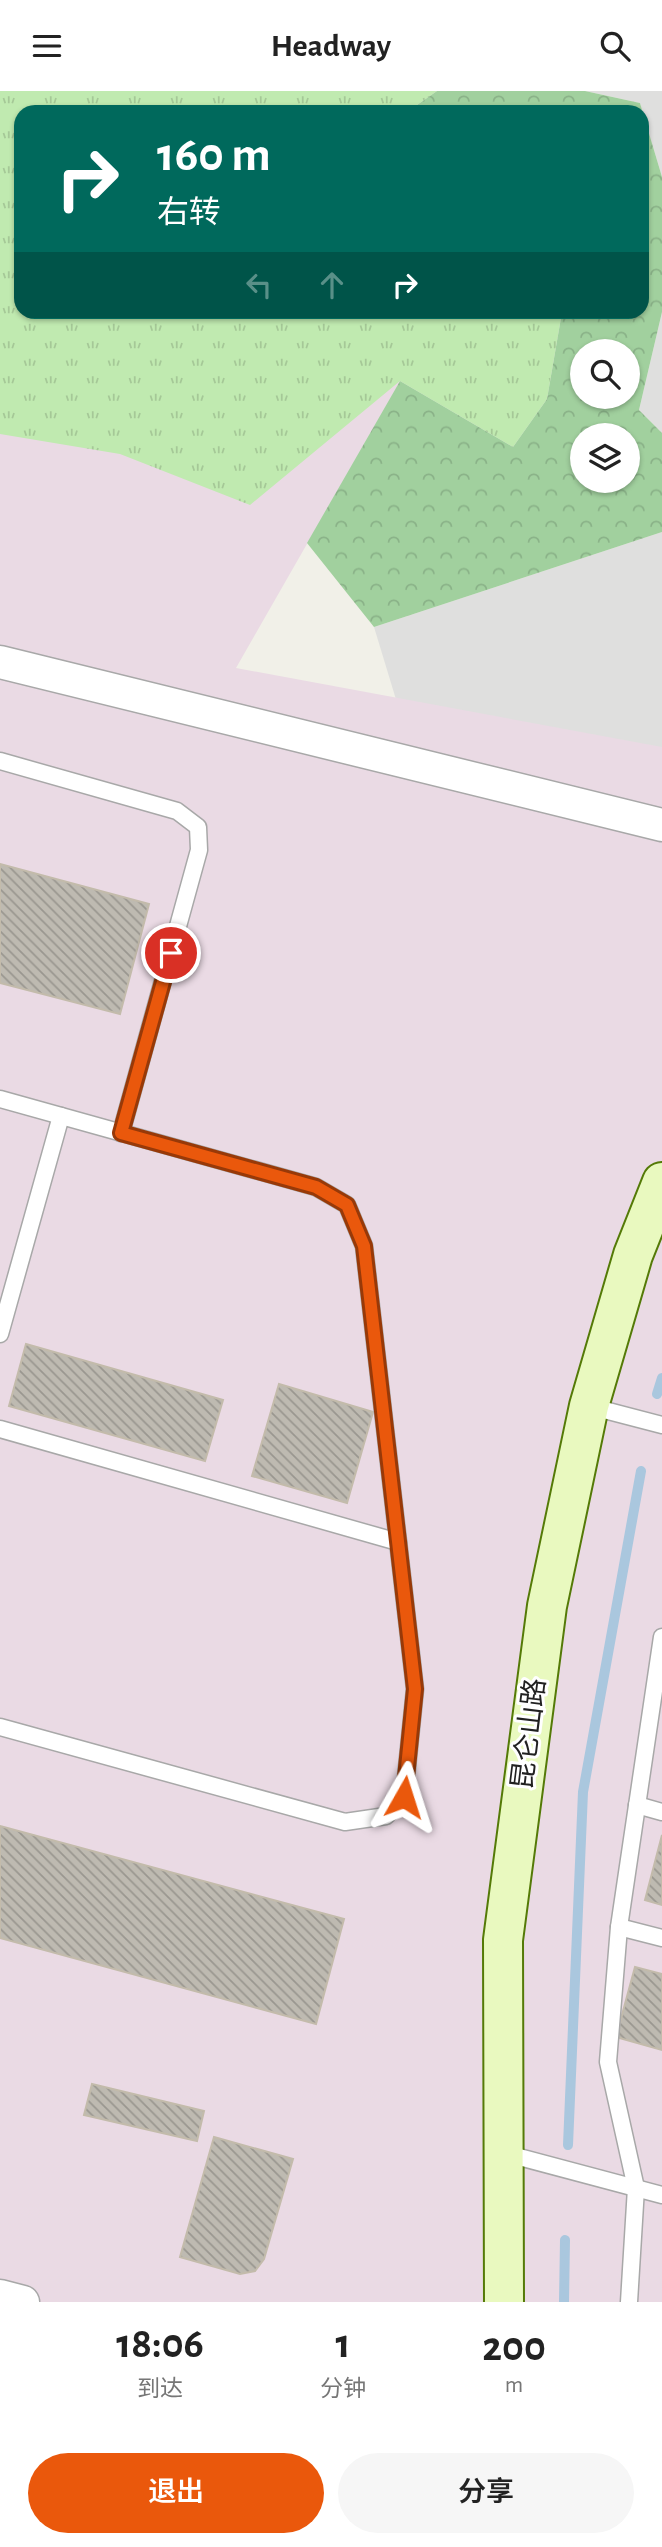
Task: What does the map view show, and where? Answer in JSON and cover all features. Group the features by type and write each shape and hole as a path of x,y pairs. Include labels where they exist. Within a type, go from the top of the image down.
{"main road":[{"name":"昆仑山路","path":"504,2302 503,1940 547,1606 589,1406 633,1255 662,1182"}],"street":[{"path":"0,662 662,825"},
{"path":"0,2296 23,2302"}],"lane":[{"path":"0,761 177,811 198,827 200,850 121,1133"},
{"path":"0,1099 316,1187 347,1205 364,1246 415,1689 404,1797 386,1816 345,1822 0,1727"},
{"path":"0,1334 61,1116"},
{"path":"589,1406 662,1425"},
{"path":"0,1429 398,1542"},
{"path":"629,2302 636,2188 608,2062 619,1927 636,1805 659,1674 662,1637"},
{"path":"636,1805 662,1812"},
{"path":"619,1927 662,1938"},
{"path":"504,2153 662,2195"}],"shaded area":[{"path":"0,91 271,105 14,105 14,319 151,319 426,336 236,668 662,747 662,2302 0,2302"},
{"path":"585,91 662,91 662,177 649,133 649,105"},
{"path":"662,312 662,433 639,410"},
{"path":"662,532 662,750 408,739 374,627"}],"green space":[{"path":"0,91 437,91 417,105 14,105 14,319 561,319 547,399 513,447 400,381 250,505 120,454 0,434"},
{"path":"437,91 585,91 641,105 417,105"},
{"path":"649,133 662,177 662,312 640,406 640,339 570,339 570,409 639,409 662,433 662,532 374,627 307,543 400,381 513,447 547,399 561,319 649,319"}],"building":[{"path":"0,864 149,904 120,1014 0,983"},
{"path":"26,1344 223,1400 205,1461 9,1406"},
{"path":"279,1384 373,1412 347,1503 252,1476"},
{"path":"0,1826 344,1919 316,2024 0,1938"},
{"path":"662,1835 662,1905 645,1900"},
{"path":"635,1967 662,1974 662,2050 616,2037"},
{"path":"92,2084 204,2111 197,2141 84,2115"},
{"path":"214,2137 293,2159 264,2259 255,2271 240,2274 180,2257"}],"waterway":[{"path":"657,1394 662,1378"},
{"path":"568,2145 583,1792 641,1471"},
{"path":"564,2302 565,2240"}],"route":[{"path":"171,953 121,1133 316,1187 347,1205 364,1246 415,1689 404,1797"}]}
